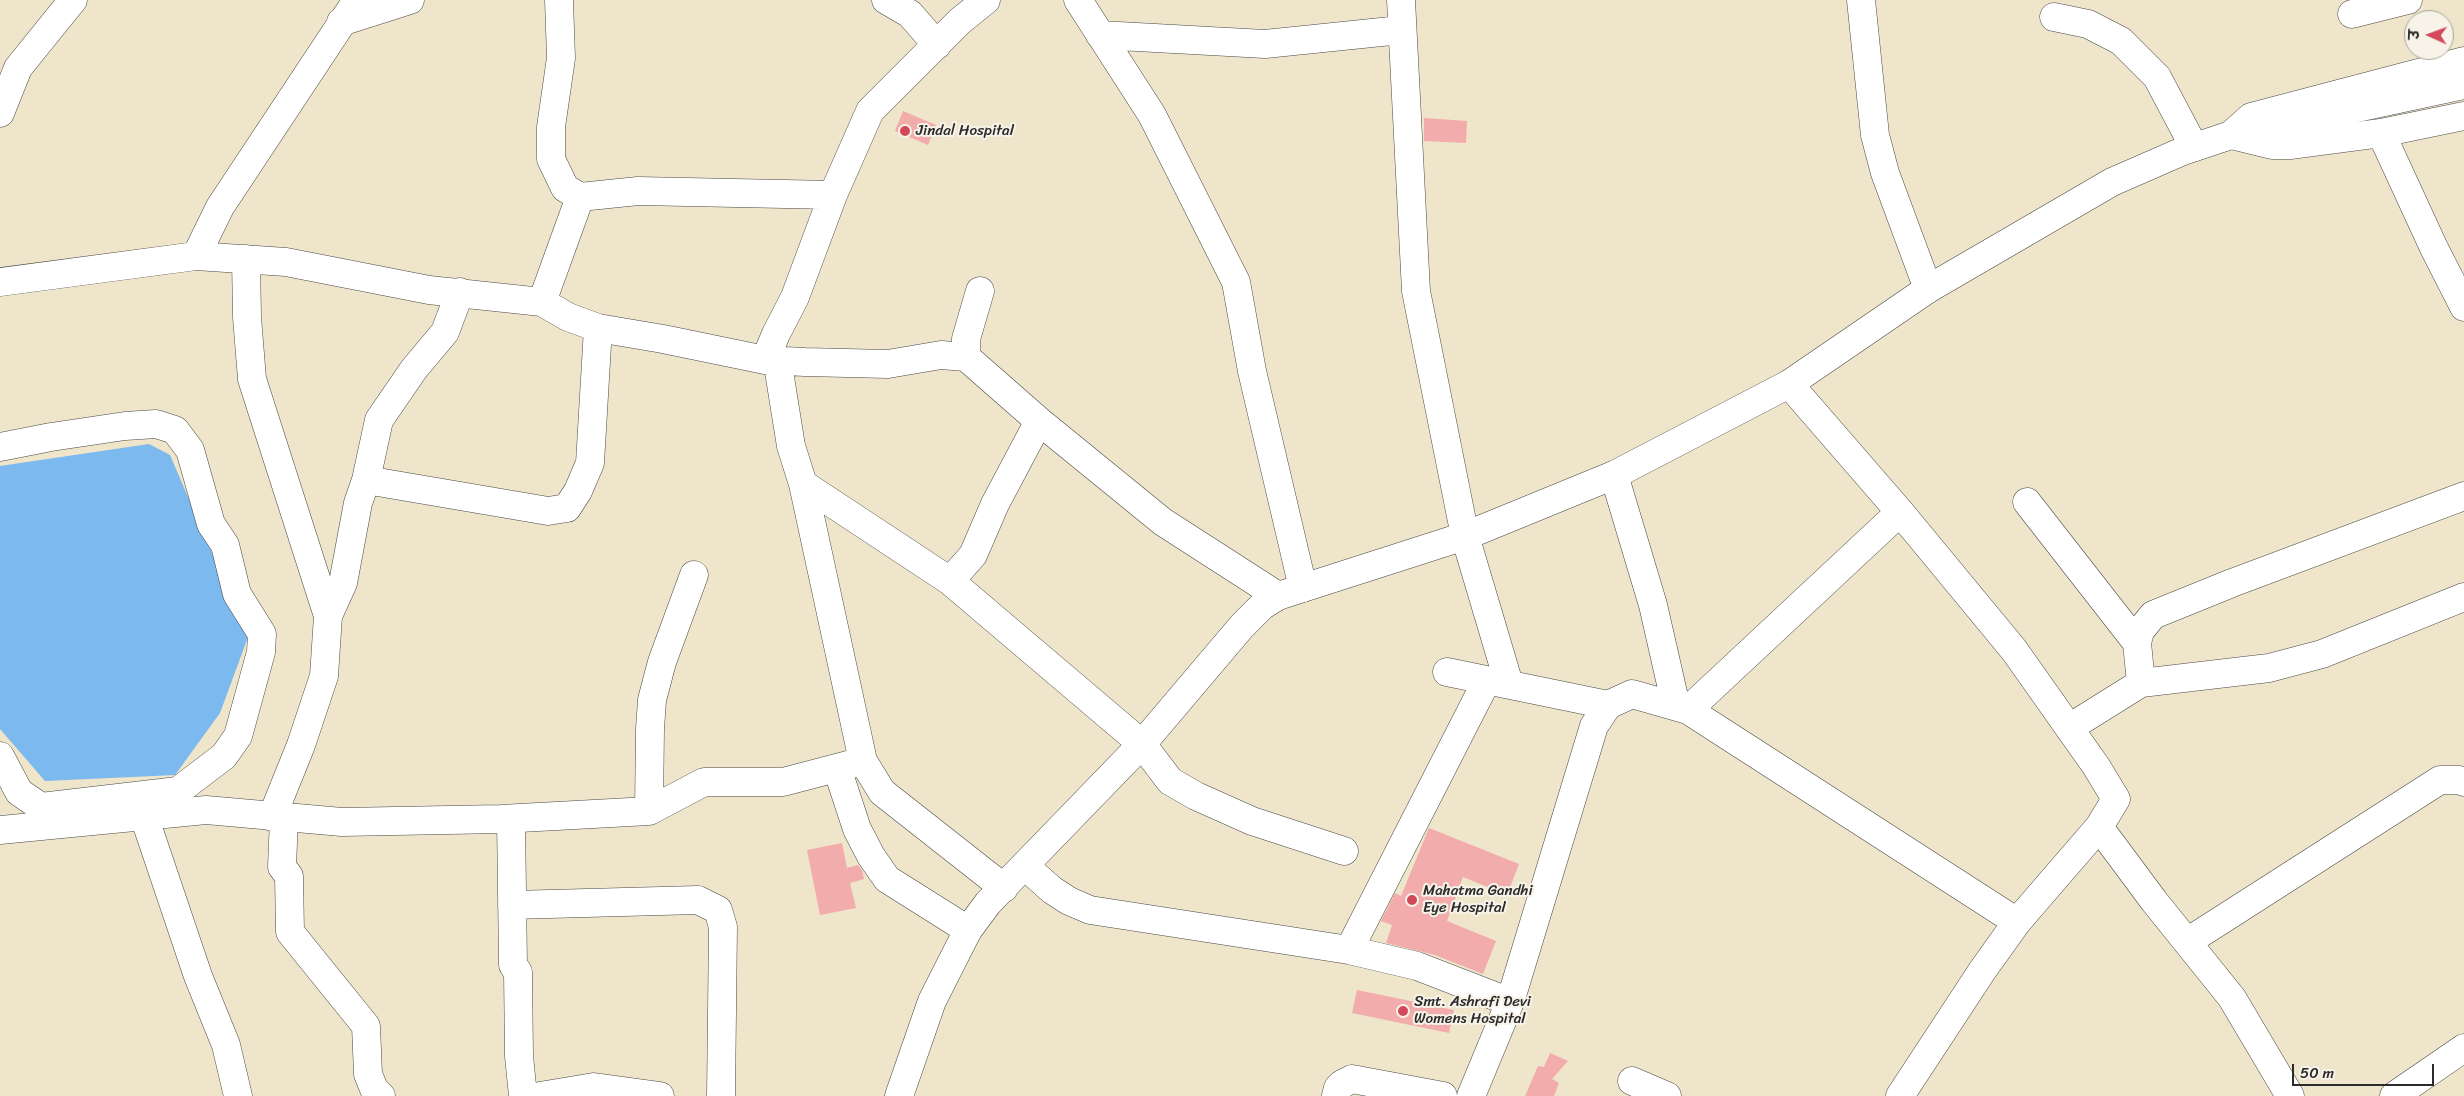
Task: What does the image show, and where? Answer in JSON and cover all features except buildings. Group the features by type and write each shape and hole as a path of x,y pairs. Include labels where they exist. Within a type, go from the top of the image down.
{"street":[{"path":"0,113 18,68 73,0"},
{"path":"196,256 220,207 357,0"},
{"path":"341,22 410,0"},
{"path":"559,0 561,58 551,127 551,159 565,188 580,197 638,191 833,195"},
{"path":"886,0 910,14 937,45"},
{"path":"968,930 887,879 871,856 857,829 850,764 803,484 771,360 833,195 870,111 960,21 986,0"},
{"path":"1078,0 1152,115 1236,282 1252,371 1303,588"},
{"path":"1349,950 1498,682 1465,536 1416,291 1401,30 1401,0"},
{"path":"1861,0 1875,135 1885,173 1928,289"},
{"path":"2352,14 2408,0"},
{"path":"2054,17 2088,24 2121,41 2157,77 2194,147"},
{"path":"1100,35 1265,44 1401,30"},
{"path":"2231,135 2251,117 2464,61"},
{"path":"899,1096 932,1001 968,930 988,903 1142,744 1242,626 1262,606 1278,596 1465,536 1614,475 1789,384 1928,289 2112,182 2194,147 2231,135 2464,85"},
{"path":"2231,135 2272,145 2290,145 2381,133 2464,116"},
{"path":"2381,133 2434,248 2464,307"},
{"path":"542,302 580,197"},
{"path":"0,282 196,256 286,262 429,290 542,302 568,317 598,328 771,360 888,364 942,355 966,357 1039,421 1163,522 1278,596"},
{"path":"246,259 252,379 328,616"},
{"path":"966,357 966,339 980,290"},
{"path":"381,1096 374,1089 368,1074 366,1026 290,932 289,876 282,867 278,817 324,676 328,616 343,582 358,503 366,480 379,420 414,369 445,332 460,292"},
{"path":"366,480 548,511 567,508 578,491 590,463 598,328"},
{"path":"1789,384 1900,512 2014,650 2096,766 2116,799 2099,827 2017,922 1900,1096"},
{"path":"950,581 973,555 995,504 1039,421"},
{"path":"0,447 50,437 156,424 175,430 190,450 211,524 225,545 238,594 262,634 261,652 238,736 224,756 178,791 155,808 0,830"},
{"path":"1614,475 1682,708"},
{"path":"803,484 950,581 1142,744 1170,781 1196,796 1252,821 1344,851"},
{"path":"2141,684 2137,643 2140,631 2153,615 2232,583 2464,496"},
{"path":"2027,502 2137,643"},
{"path":"1682,708 1900,512"},
{"path":"649,811 652,700 662,662 694,575"},
{"path":"2069,728 2141,684 2269,668 2322,654 2464,597"},
{"path":"1446,672 1608,704 1632,694 1682,708 2017,922"},
{"path":"1471,1096 1510,1002 1594,726 1608,704"},
{"path":"0,756 19,792 41,807 206,810 342,822 512,819 649,811 704,782 783,782 850,764"},
{"path":"850,764 882,792 1004,888"},
{"path":"2187,942 2440,780 2459,780 2464,782"},
{"path":"155,808 198,976 226,1045 238,1096"},
{"path":"512,819 513,964 518,972 519,1056 523,1096"},
{"path":"2099,827 2232,998 2290,1096"},
{"path":"1025,866 1052,890 1090,910 1349,950 1417,966 1510,1002"},
{"path":"512,905 698,900 718,910 723,927 721,1096"},
{"path":"2394,1096 2464,1048"},
{"path":"1336,1096 1338,1088 1352,1079 1443,1096"},
{"path":"1632,1081 1667,1096"},
{"path":"540,1096 594,1087 660,1096"}],"water":[{"path":"149,444 170,455 248,637 220,713 175,775 45,781 0,729 0,466"}],"place":[{"name":"Jindal Hospital","path":"905,131"},
{"name":"Mahatma Gandhi Eye Hospital","path":"1412,900"},
{"name":"Smt. Ashrafi Devi Womens Hospital","path":"1403,1011"}]}
